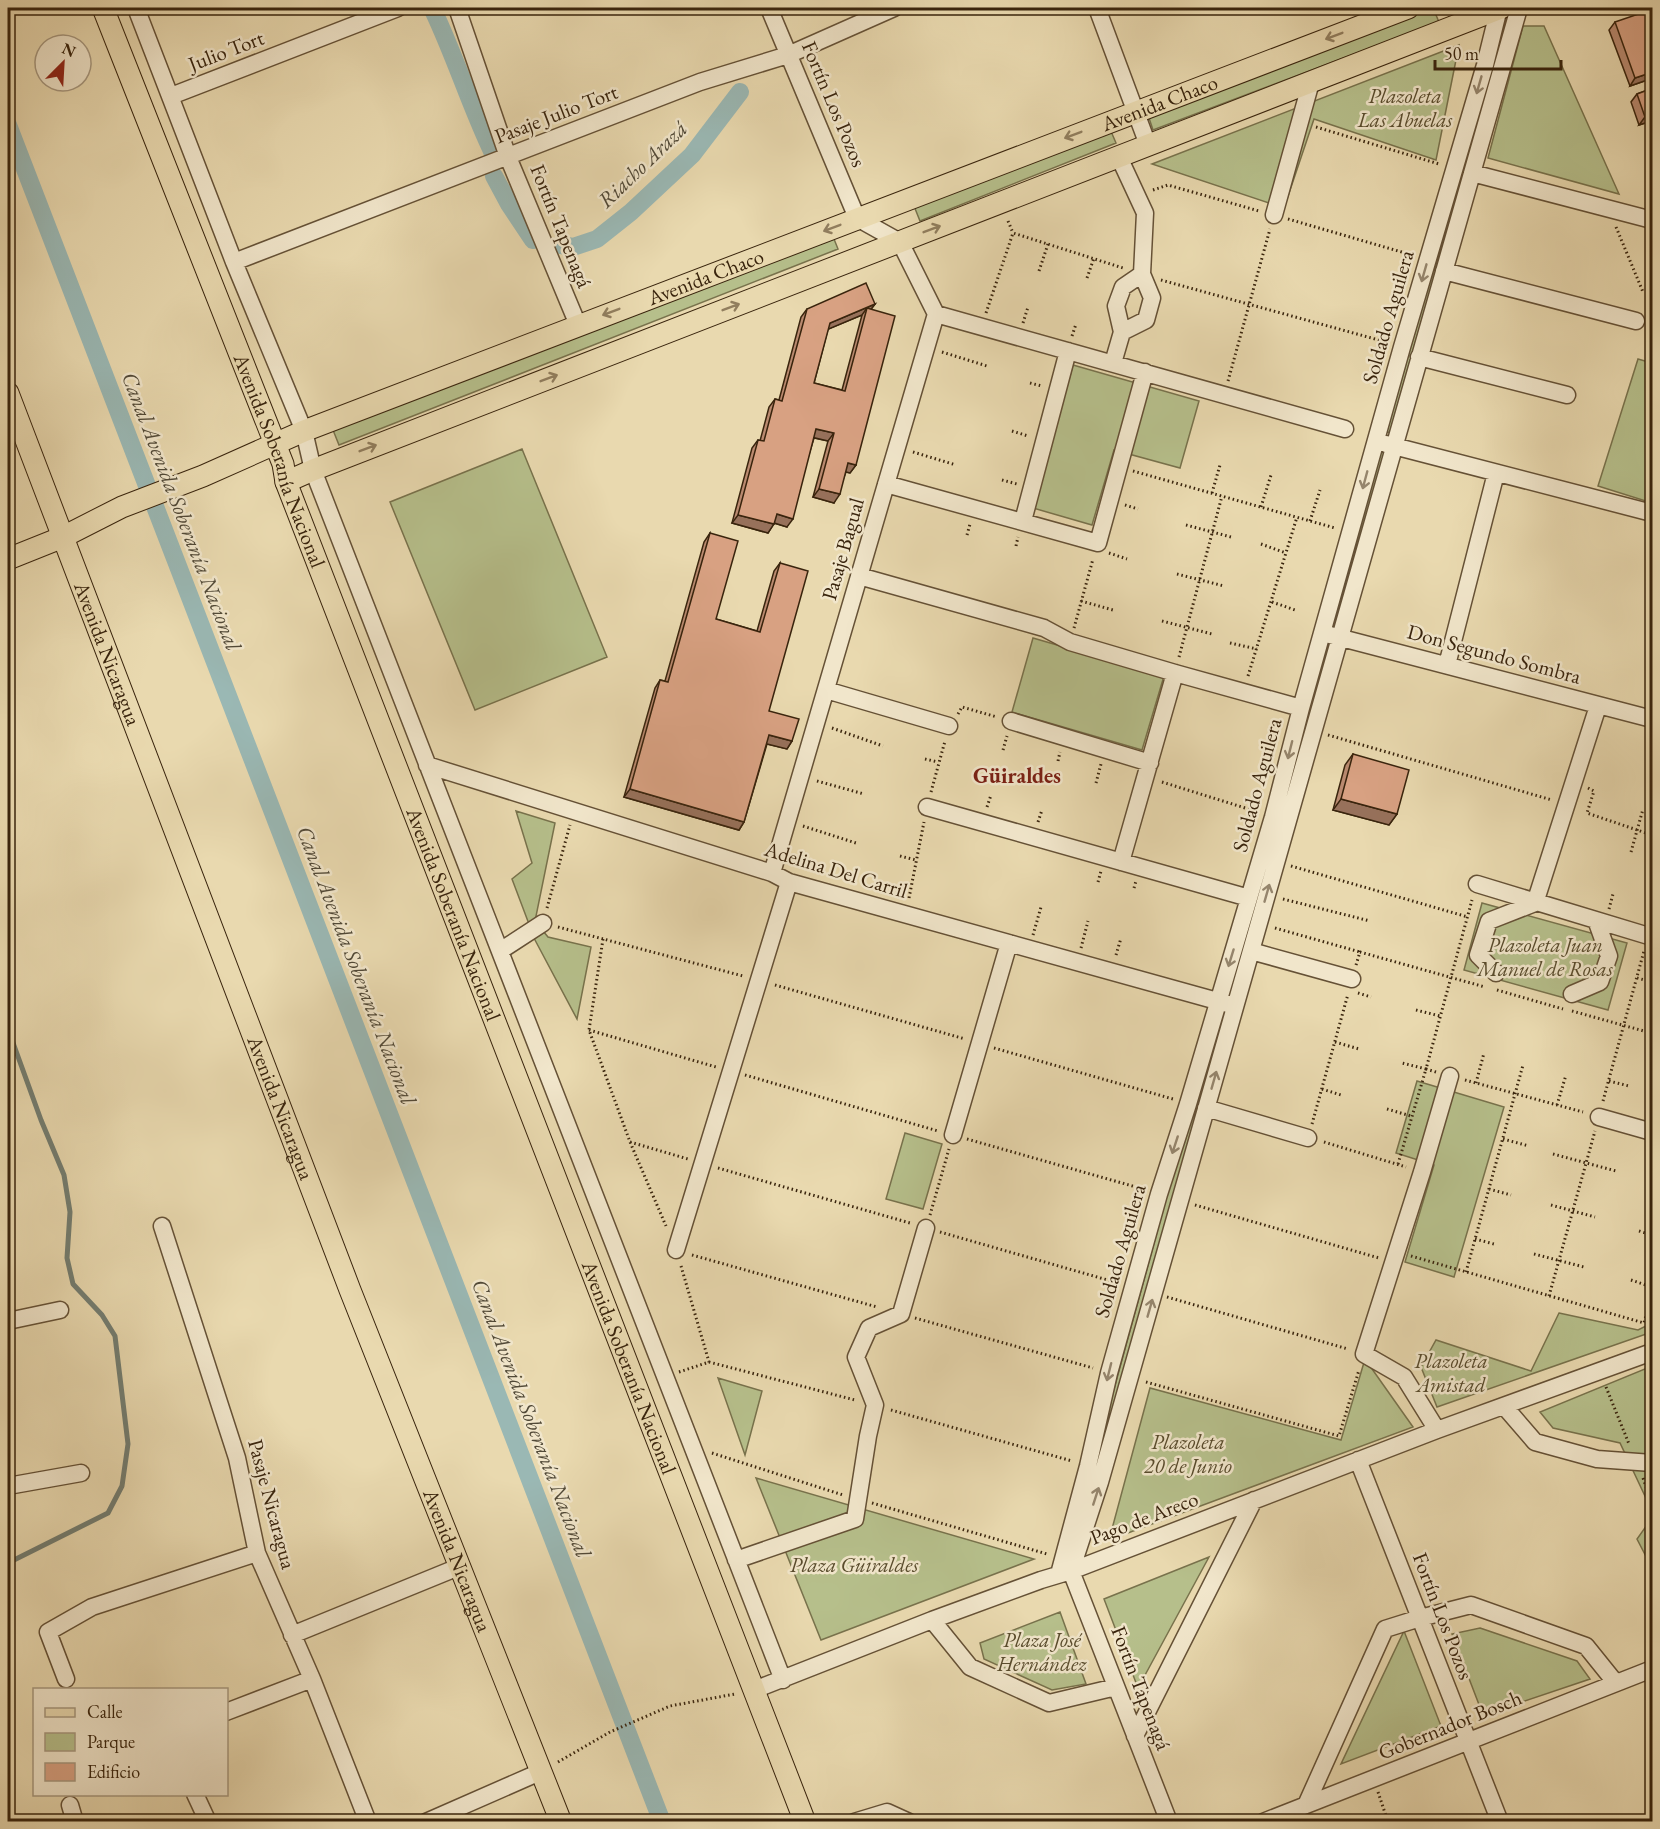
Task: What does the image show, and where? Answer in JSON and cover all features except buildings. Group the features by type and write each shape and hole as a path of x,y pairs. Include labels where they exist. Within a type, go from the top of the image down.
{"main road":[{"name":"Avenida Soberanía Nacional","path":"103,8 283,464 286,482 806,1821"},
{"name":"Avenida Chaco","path":"8,559 63,537 123,507 203,476 304,431 578,324 1408,8"},
{"name":"Avenida Chaco","path":"286,482 1503,8"},
{"name":"Avenida Nicaragua","path":"8,393 350,1290 561,1821"}],"street":[{"name":"Avenida Soberanía Nacional","path":"136,8 234,262 304,431 313,470 783,1680"},
{"name":"Julio Tort","path":"171,96 398,8"},
{"name":"Fortín Tapenagá","path":"458,8 508,157 578,324"},
{"name":"Fortín Los Pozos","path":"769,8 857,218"},
{"name":"Pasaje Julio Tort","path":"234,262 699,82 788,55 894,8"},
{"path":"1097,8 1148,145"},
{"name":"Soldado Aguilera","path":"1064,1568 1100,1482 1259,924 1276,862 1275,828 1301,708 1402,347 1503,8"},
{"name":"Soldado Aguilera","path":"1064,1568 1109,1373 1159,1194 1249,898 1314,731 1472,173 1503,8"},
{"path":"1274,215 1311,82"},
{"path":"1119,157 1145,213 1142,274 1152,298 1146,320 1122,332"},
{"path":"1472,173 1653,220"},
{"path":"857,218 900,242 936,314 1345,429"},
{"path":"1444,271 1636,321"},
{"path":"1113,363 1122,332 1116,306 1124,287 1142,274"},
{"name":"Pasaje Bagual","path":"772,873 936,314"},
{"path":"1023,521 1068,351"},
{"path":"1419,357 1567,395"},
{"path":"886,484 1098,543 1144,372"},
{"path":"1376,441 1653,513"},
{"path":"1447,665 1496,473"},
{"path":"859,576 1044,628 1070,642 1301,708"},
{"name":"Don Segundo Sombra","path":"1323,633 1653,719"},
{"path":"1121,862 1175,673"},
{"path":"826,690 949,726"},
{"path":"1535,903 1598,705"},
{"path":"1011,721 1148,770"},
{"name":"Adelina Del Carril","path":"428,765 772,873 789,882 1235,1006"},
{"path":"927,807 1249,898"},
{"path":"676,1250 789,882"},
{"path":"1477,884 1653,938"},
{"path":"1496,973 1478,955 1489,921 1535,903"},
{"path":"1572,994 1600,982 1609,956 1596,920"},
{"path":"500,951 543,923"},
{"path":"953,1135 1009,943"},
{"path":"1251,951 1352,979"},
{"path":"1437,1430 1404,1377 1364,1354 1450,1076"},
{"path":"1206,1108 1308,1138"},
{"path":"1599,1117 1653,1132"},
{"name":"Pasaje Nicaragua","path":"162,1227 237,1458 257,1553 312,1679 368,1821"},
{"path":"736,1560 855,1519 875,1405 856,1357 869,1328 902,1314 926,1228"},
{"path":"8,1321 60,1310"},
{"name":"Pago de Areco","path":"754,1690 1064,1568 1653,1352"},
{"path":"1504,1406 1535,1442 1597,1459 1644,1462"},
{"name":"Fortín Los Pozos","path":"1358,1460 1500,1821"},
{"path":"8,1486 81,1473"},
{"path":"1135,1736 1254,1500"},
{"path":"66,1678 48,1632 92,1607 257,1553"},
{"path":"292,1635 461,1566"},
{"name":"Fortín Tapenagá","path":"1064,1568 1116,1687 1169,1821"},
{"path":"1306,1805 1385,1629 1471,1605 1587,1646 1615,1682"},
{"path":"932,1620 970,1667 1049,1703 1116,1687"},
{"name":"Gobernador Bosch","path":"1263,1821 1653,1669"},
{"path":"228,1711 312,1679"},
{"path":"426,1821 540,1772"},
{"path":"196,1796 208,1821"},
{"path":"854,1821 887,1812 909,1821"}],"path":[{"path":"1300,123 1455,169"},
{"path":"1608,208 1643,292"},
{"path":"1224,395 1274,215"},
{"path":"982,326 1012,233 1142,274 1402,347"},
{"path":"1039,271 1048,244"},
{"path":"1088,278 1094,258"},
{"path":"926,348 987,366"},
{"path":"897,447 956,465"},
{"path":"1212,493 1220,465"},
{"path":"1119,467 1351,533"},
{"path":"1261,507 1270,475"},
{"path":"1310,521 1320,490"},
{"path":"1175,673 1222,496"},
{"path":"1244,693 1297,518"},
{"path":"1186,525 1231,537"},
{"path":"1070,642 1098,543"},
{"path":"1261,544 1286,553"},
{"path":"1177,574 1224,586"},
{"path":"1081,601 1113,610"},
{"path":"1272,602 1295,610"},
{"path":"1162,621 1212,634"},
{"path":"1230,643 1257,650"},
{"path":"949,726 962,707 1011,721"},
{"path":"816,722 883,746"},
{"path":"1314,731 1565,804"},
{"path":"925,759 938,762"},
{"path":"1148,770 1275,828"},
{"path":"800,776 864,794"},
{"path":"1572,783 1594,791 1587,813 1653,835"},
{"path":"1631,852 1643,809"},
{"path":"574,810 543,923 759,980 1188,1104"},
{"path":"787,821 856,843"},
{"path":"900,856 916,860"},
{"path":"1276,862 1468,917"},
{"path":"1398,1164 1477,884"},
{"path":"1267,895 1370,921"},
{"path":"1029,949 1041,908"},
{"path":"1077,962 1088,921"},
{"path":"1259,924 1485,987"},
{"path":"603,939 590,1030 630,1143 676,1250 709,1362"},
{"path":"1360,952 1308,1138 1422,1172"},
{"path":"1637,978 1653,982"},
{"path":"1497,990 1651,1033"},
{"path":"1416,1010 1440,1016"},
{"path":"590,1030 1159,1194"},
{"path":"1335,1042 1359,1049"},
{"path":"1476,1083 1484,1053"},
{"path":"1402,1063 1599,1117"},
{"path":"1466,1272 1523,1065"},
{"path":"1557,1105 1566,1075"},
{"path":"1609,1081 1629,1086"},
{"path":"1322,1089 1341,1095"},
{"path":"1387,1109 1412,1116"},
{"path":"926,1228 953,1135"},
{"path":"1503,1139 1529,1146"},
{"path":"630,1143 1133,1287"},
{"path":"1553,1154 1616,1171"},
{"path":"1489,1189 1511,1195"},
{"path":"1180,1200 1394,1257 1466,1272 1644,1323 1653,1293"},
{"path":"1551,1205 1595,1216"},
{"path":"1639,1231 1653,1235"},
{"path":"1475,1239 1494,1244"},
{"path":"676,1250 1109,1373"},
{"path":"1534,1254 1584,1267"},
{"path":"1630,1280 1653,1287"},
{"path":"1130,1378 1339,1436 1364,1354 1154,1294"},
{"path":"1600,1371 1644,1462 1653,1503"},
{"path":"693,1447 1064,1568"},
{"path":"540,1772 610,1732 670,1706 754,1690"},
{"path":"1373,1779 1388,1821"}],"green space":[{"path":"1433,8 1439,22 1153,130 1148,115"},
{"path":"1523,26 1544,26 1619,194 1488,158"},
{"path":"1499,39 1505,40 1391,433 1384,431"},
{"name":"Plazoleta Las Abuelas","path":"1459,45 1436,160 1314,119 1284,208 1152,164"},
{"path":"1110,129 1116,143 920,221 914,206"},
{"path":"832,234 838,249 339,445 333,430"},
{"path":"1638,359 1652,363 1652,503 1598,486"},
{"path":"1073,365 1199,401 1180,468 1114,450 1092,525 1033,508"},
{"path":"522,449 607,657 475,710 390,502"},
{"path":"1380,451 1386,454 1341,605 1335,603"},
{"path":"1033,638 1164,676 1142,750 1012,712"},
{"path":"516,811 555,823 535,921 548,937 591,947 577,1019 535,940 512,879 532,863"},
{"name":"Plazoleta Juan Manuel de Rosas","path":"1482,903 1627,943 1608,1010 1464,970"},
{"path":"1417,1081 1504,1107 1454,1277 1405,1262 1434,1165 1396,1153"},
{"path":"1190,1111 1197,1112 1083,1523 1078,1521"},
{"path":"905,1133 942,1144 923,1209 886,1199"},
{"name":"Plazoleta Amistad","path":"1559,1313 1638,1330 1652,1323 1652,1332 1437,1407 1421,1367 1436,1340 1531,1371"},
{"name":"Plazoleta 20 de Junio","path":"1365,1359 1413,1427 1109,1540 1150,1388 1341,1440"},
{"path":"1652,1366 1652,1511 1620,1443 1553,1428 1540,1412"},
{"path":"718,1378 762,1391 745,1455"},
{"name":"Plaza Güiraldes","path":"756,1478 1034,1559 821,1640"},
{"path":"1652,1518 1652,1568 1637,1539"},
{"path":"1209,1557 1138,1688 1104,1599"},
{"name":"Plaza José Hernández","path":"1060,1612 1086,1684 1052,1690 984,1659 980,1643"},
{"path":"1480,1628 1577,1661 1590,1679 1483,1715 1452,1634"},
{"path":"1404,1631 1441,1726 1341,1764"}],"waterway":[{"name":"Riacho Arazá","path":"433,10 492,151"},
{"name":"Riacho Arazá","path":"561,245 573,247 597,239 631,212 692,155 740,92"},
{"name":"Canal Avenida Soberanía Nacional","path":"8,125 662,1822"},
{"name":"Riacho Arazá","path":"494,176 533,240"},
{"path":"8,1029 64,1175 70,1212 67,1258 73,1284 102,1315 115,1336 128,1444 122,1486 108,1513 8,1563"}],"district":[{"name":"Güiraldes","path":"1017,775"}]}
